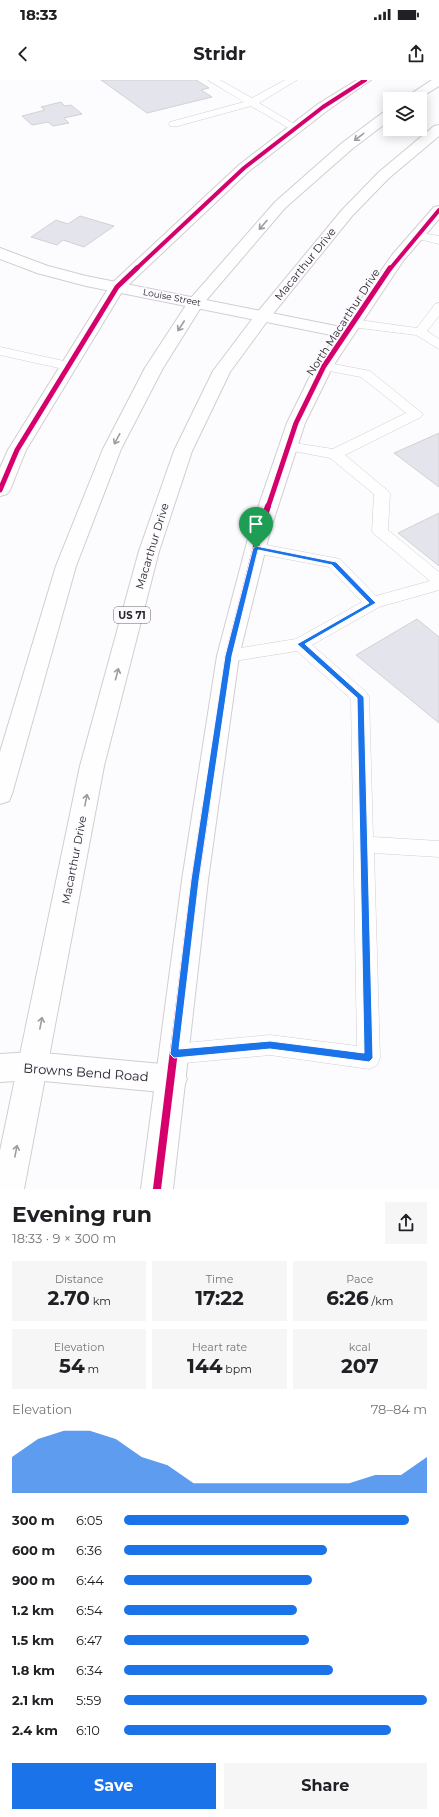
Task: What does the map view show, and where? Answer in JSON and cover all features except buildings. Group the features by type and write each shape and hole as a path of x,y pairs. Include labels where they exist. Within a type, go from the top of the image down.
{"main road":[{"path":"0,490 17,450 117,287 244,168 323,107 366,80"},
{"path":"421,92 439,81"},
{"path":"0,794 66,566 112,449 154,368 196,302 280,205 348,146 383,119"},
{"name":"Macarthur Drive","path":"8,1189 92,766 149,551 183,451 222,371 262,317 347,213 384,175 439,129"},
{"name":"North Macarthur Drive","path":"157,1189 195,880 228,656 256,548 296,422 324,366 397,258 439,210"},
{"name":"Louise Street","path":"0,253 42,271 72,279 196,302 262,317 349,328"},
{"name":"Browns Bend Road","path":"0,1068 33,1066 173,1066"}],"lane":[{"path":"213,80 296,128"},
{"path":"174,124 251,103 289,81"},
{"path":"416,235 439,240"},
{"path":"420,332 439,307"},
{"path":"349,328 420,332 439,345"},
{"path":"0,351 68,366"},
{"path":"324,366 365,374 416,414 335,454"},
{"path":"288,446 335,454 382,493 380,532 439,580"},
{"path":"256,548 334,563 373,603"},
{"path":"228,656 300,644 373,603 439,584"},
{"path":"173,1066 270,1045 369,1058 360,697 300,644"},
{"path":"364,844 439,849"}],"cycle path":[{"path":"0,490 17,450 117,287 244,168 323,107 365,80"},
{"path":"157,1189 195,880 228,656 260,531 296,423 324,366 397,258 439,210"}],"route":[{"path":"256,548 334,563 373,603 300,644 360,697 369,1058 270,1045 174,1054 195,880 228,656 256,548"}]}
